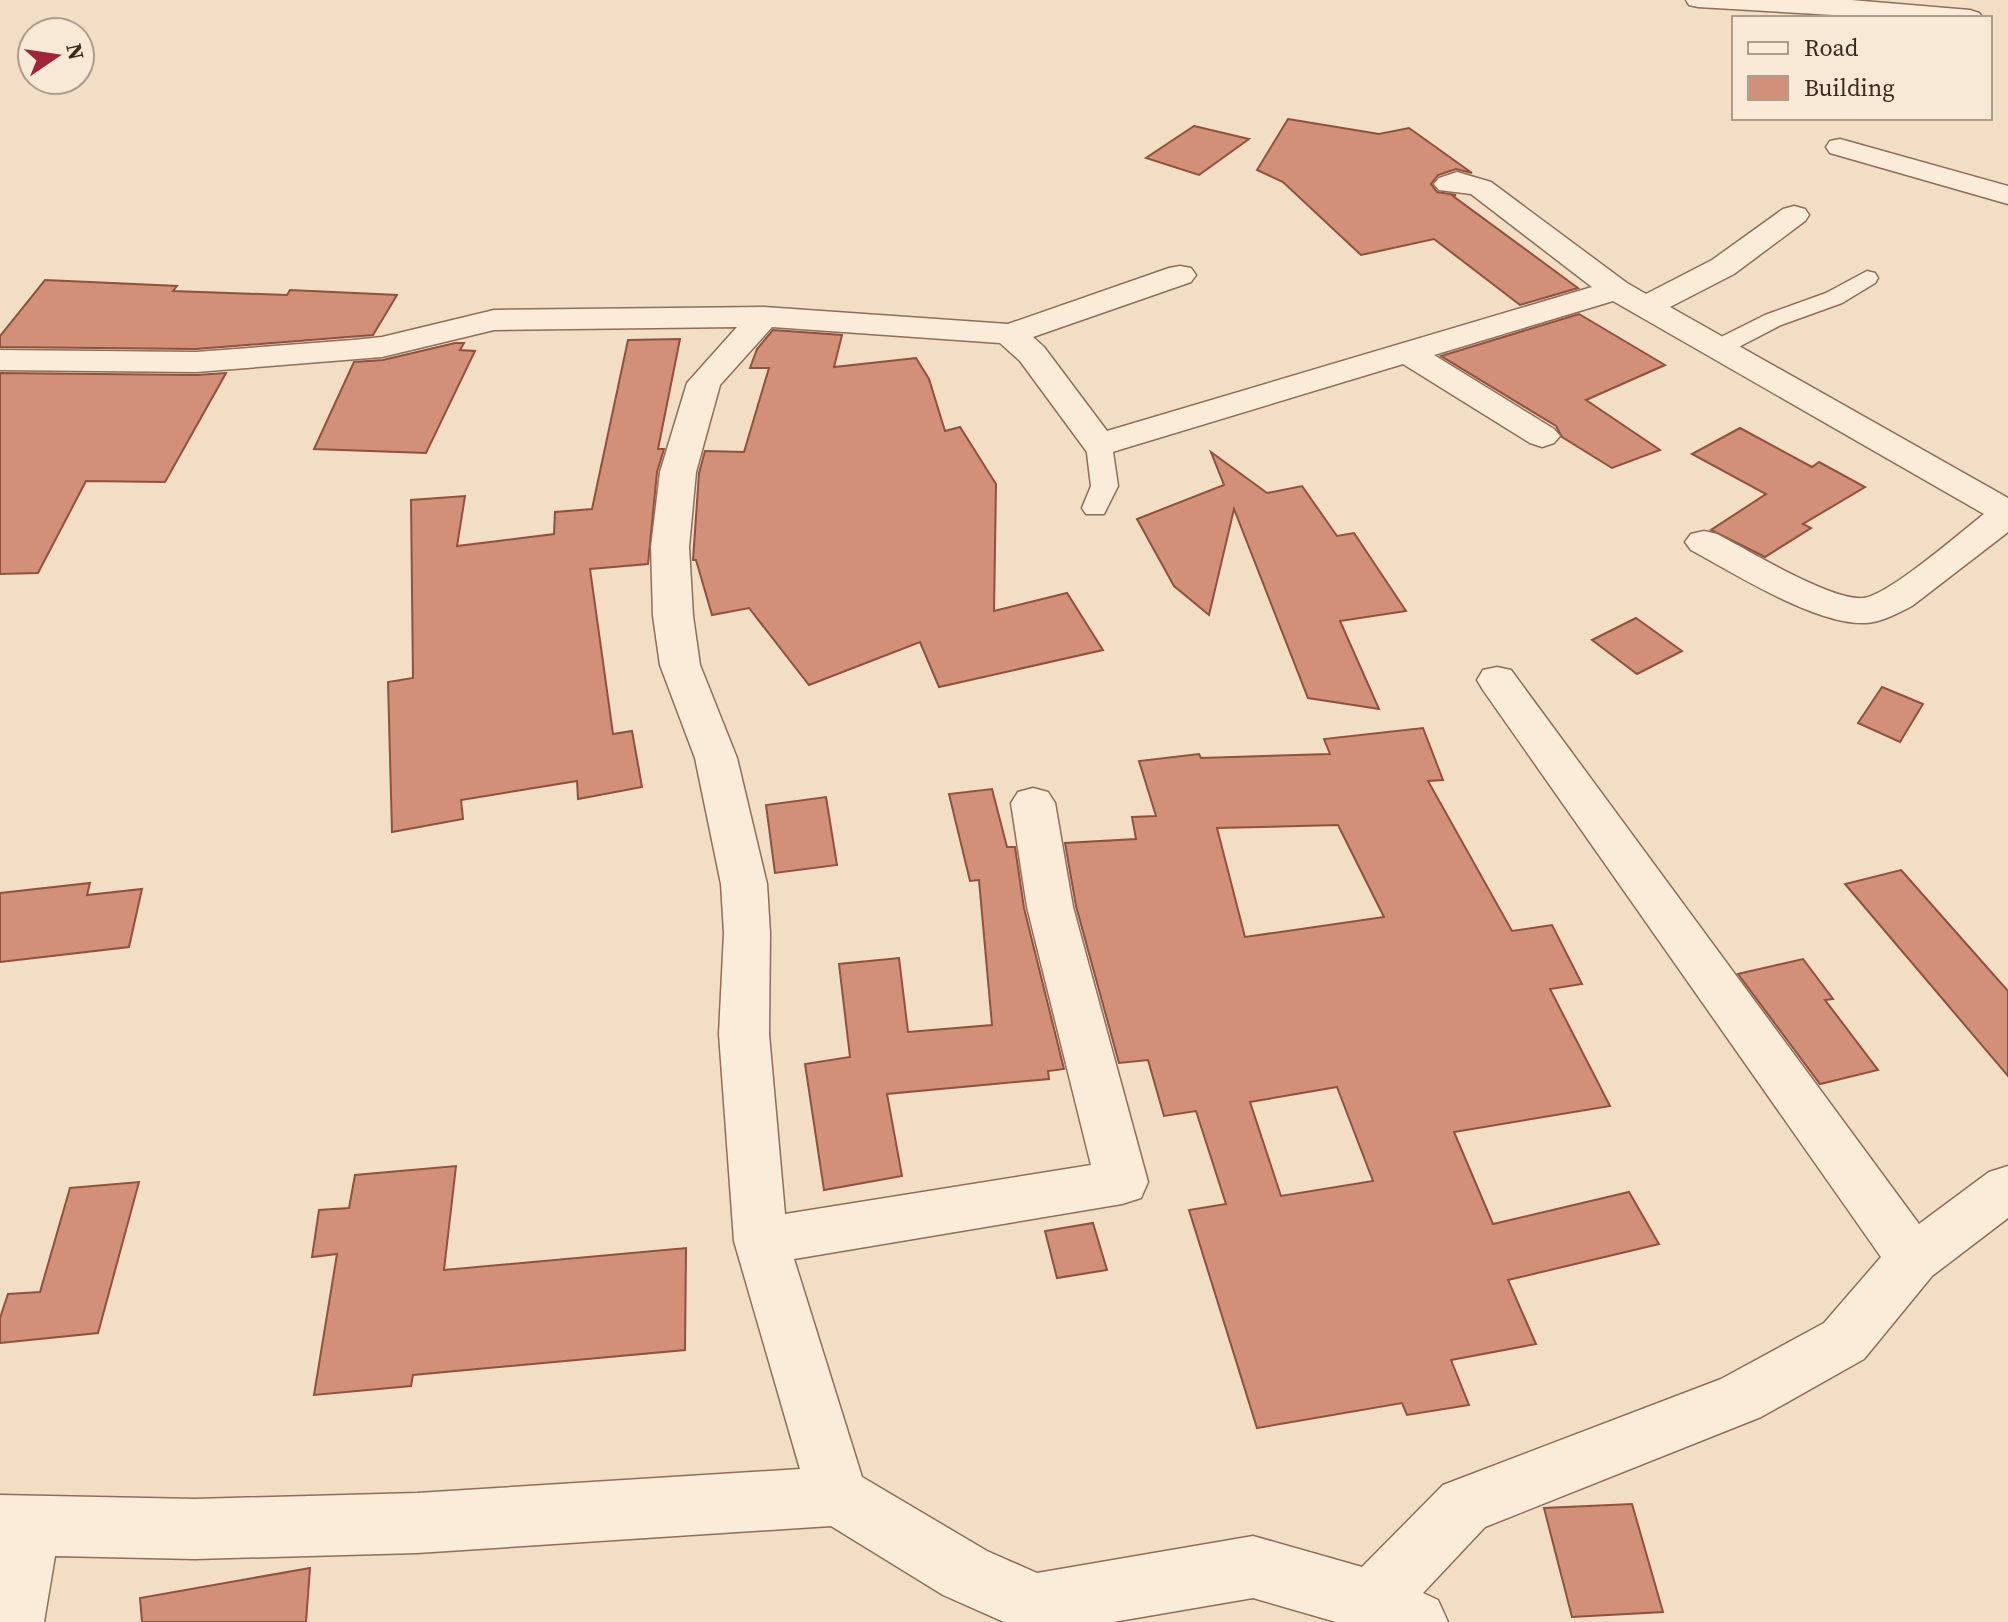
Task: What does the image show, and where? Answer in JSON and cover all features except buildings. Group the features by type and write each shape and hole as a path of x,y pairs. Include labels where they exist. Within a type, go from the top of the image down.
{"street":[{"path":"1698,0 1823,5 1947,16"},
{"path":"1840,147 2008,195"},
{"path":"1449,184 1470,183 1481,188 1616,290 2008,513 1898,597 1868,611 1838,606 1808,594 1704,542"},
{"path":"1646,307 1723,267 1794,215"},
{"path":"0,360 196,362 382,347 494,320 764,317 1010,334 1180,275"},
{"path":"1010,334 1032,354 1099,445 1616,290"},
{"path":"764,317 704,383 678,472 670,547 673,616 680,665 716,758 744,884 747,933 744,1034 761,1241 838,1496"},
{"path":"1408,353 1542,436"},
{"path":"1497,680 1913,1259"},
{"path":"761,1241 1122,1182 1050,907 1033,803"},
{"path":"12,1622 15,1526 195,1529 417,1523 838,1496 965,1573 1036,1604 1253,1567 1394,1612 1464,1506 1741,1398 1844,1341 1913,1259 2008,1188"}],"lane":[{"path":"1718,348 1773,320 1834,298 1867,278"},
{"path":"1095,508 1105,495 1105,469 1099,445"}]}
